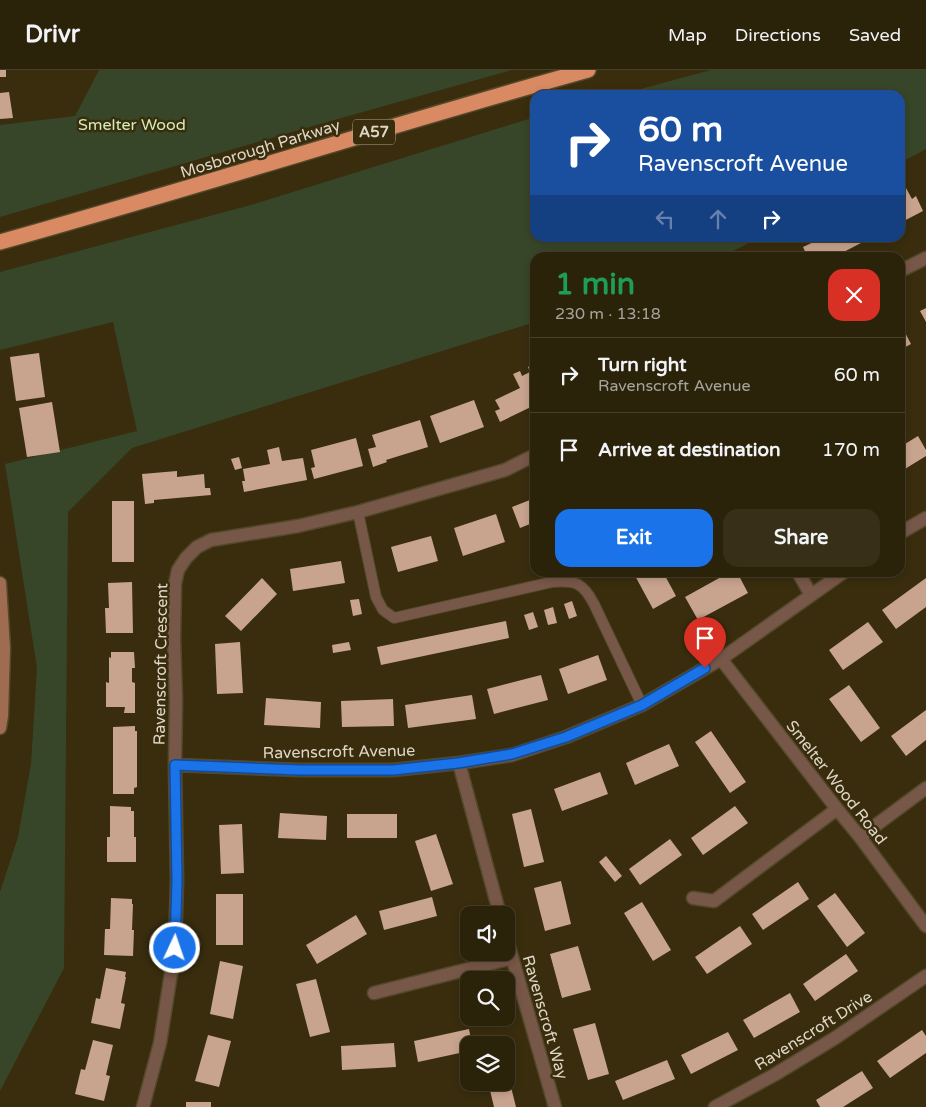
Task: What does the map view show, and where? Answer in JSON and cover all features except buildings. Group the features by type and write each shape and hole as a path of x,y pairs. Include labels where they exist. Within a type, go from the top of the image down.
{"highway":[{"name":"Mosborough Parkway","path":"0,242 143,202 588,70"}],"main road":[{"path":"0,583 4,648 0,728"}],"street":[{"path":"905,268 926,258"},
{"name":"Ravenscroft Crescent","path":"143,1107 160,1043 175,948 177,887 174,639 175,584 178,570 196,548 211,540 298,526 358,512 505,470 530,457"},
{"path":"905,530 926,518"},
{"path":"801,577 811,595"},
{"name":"Ravenscroft Avenue","path":"175,765 300,770 384,770 458,763 512,754 566,737 642,705 721,658 837,577"},
{"name":"Smelter Wood Road","path":"721,658 860,837 926,926"},
{"path":"458,763 498,906"},
{"path":"860,837 926,788"},
{"path":"693,898 714,902 837,808"},
{"path":"374,992 500,961"},
{"name":"Ravenscroft Way","path":"513,961 555,1107"},
{"name":"Ravenscroft Drive","path":"715,1107 774,1076 836,1038 926,976"}],"lane":[{"path":"358,512 376,597 383,610 394,618 552,582 565,581 579,584 588,592 642,705"}],"green space":[{"name":"Smelter Wood","path":"99,70 512,70 0,217 0,125 75,116"},
{"path":"711,70 926,70 926,149 905,160 905,90 637,90"},
{"path":"530,119 530,242 751,242 731,252 530,252 530,324 132,448 68,512 64,968 0,1091 0,892 18,837 31,764 37,668 5,464 137,431 113,322 0,350 0,272 251,205"}],"route":[{"path":"175,948 177,910 175,765 300,770 393,770 458,763 512,754 566,737 642,705 705,668"}]}
